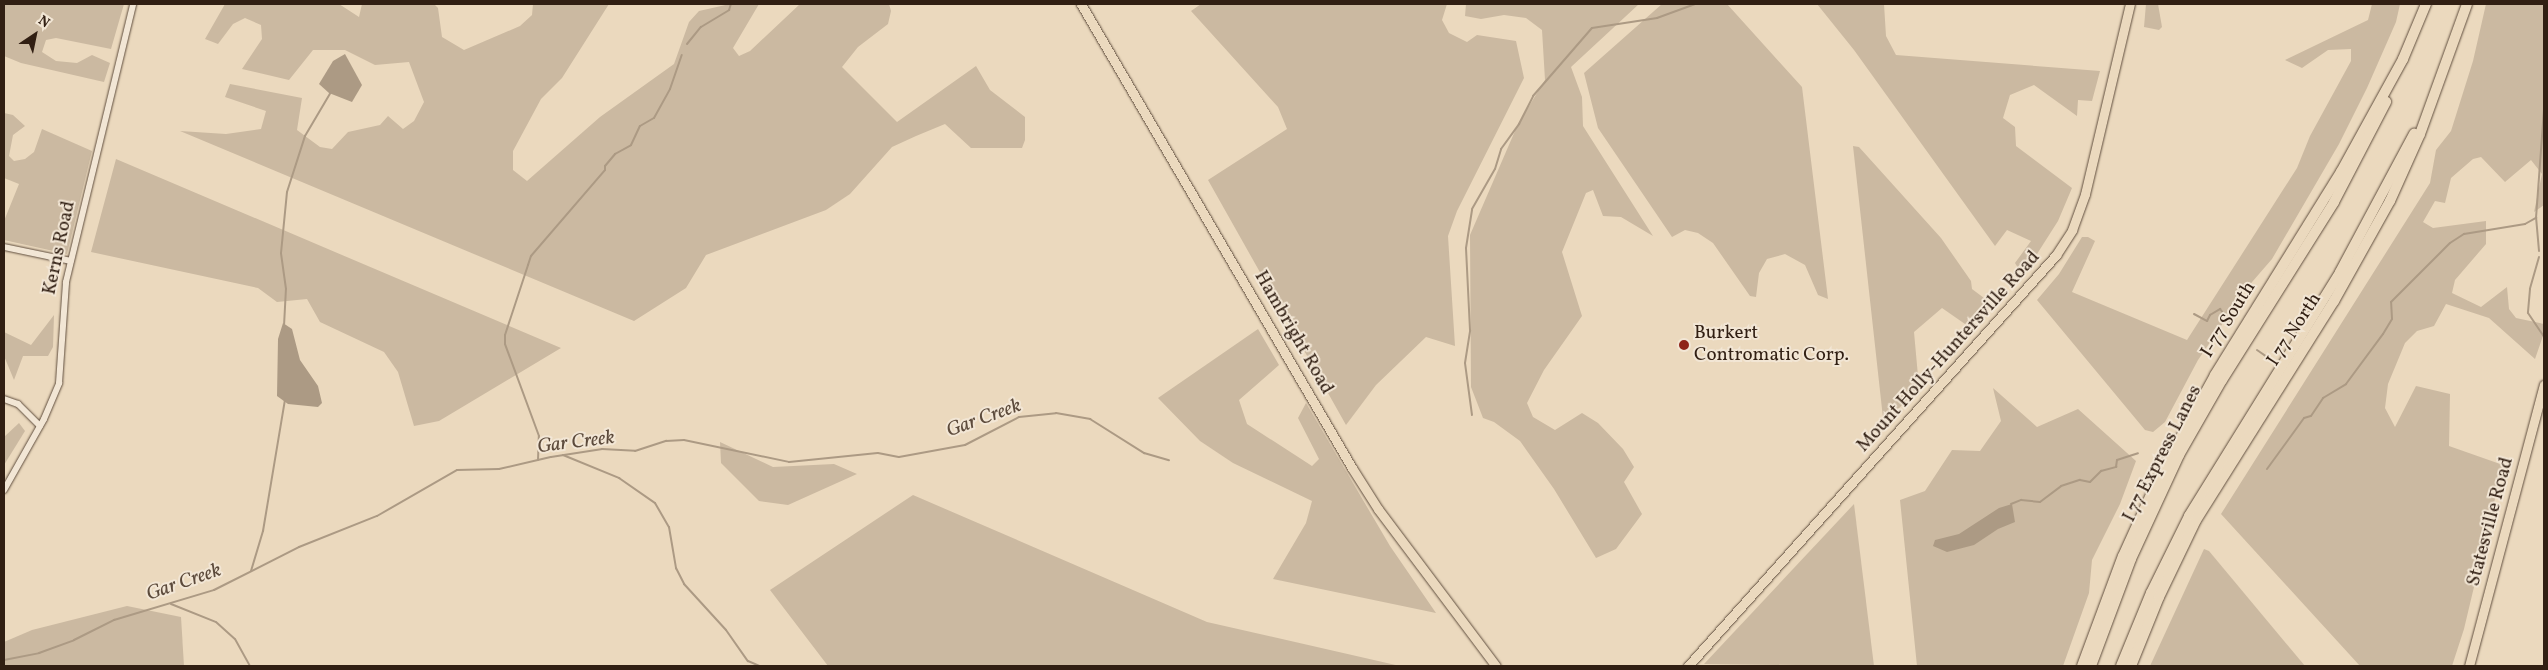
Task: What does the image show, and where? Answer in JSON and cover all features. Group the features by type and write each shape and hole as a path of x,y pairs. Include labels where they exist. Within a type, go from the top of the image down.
{"highway":[{"name":"I-77 South","path":"2082,666 2123,556 2173,451 2225,359 2331,189 2403,58 2426,4"},
{"name":"I 77 North","path":"2131,666 2171,571 2206,503 2334,301 2377,227 2412,154 2467,4"},
{"name":"I 77 Express Lanes","path":"2091,666 2146,524 2179,455 2222,380 2348,177 2375,125 2403,58"},
{"path":"2116,666 2194,507 2340,272 2434,95"},
{"path":"2096,666 2110,613"},
{"path":"2121,666 2140,619"}],"main road":[{"name":"Hambright Road","path":"1081,4 1362,485 1496,666"},
{"name":"Mount Holly-Huntersville Road","path":"1688,666 2033,286 2056,255 2072,230 2085,194 2130,4"},
{"name":"Statesville Road","path":"2469,666 2544,385"}],"street":[{"name":"Kerns Road","path":"4,490 40,426 60,376 62,308 71,261 133,4"},
{"path":"4,247 71,261"},
{"path":"4,399 18,404 40,426"}],"shaded area":[{"path":"4,4 124,4 111,49 56,38 46,40 42,52 56,61 77,63 92,55 110,63 104,82 21,63 4,56"},
{"path":"225,4 339,4 359,17 362,4 434,4 438,8 442,37 464,50 520,26 532,15 533,4 609,4 562,78 541,99 513,151 513,170 527,181 600,117 674,64 689,22 699,11 730,4 759,4 733,48 739,56 750,51 800,4 889,4 891,11 888,24 858,47 842,67 897,122 976,66 990,90 1025,117 1025,140 1022,148 971,148 945,124 892,147 850,194 826,210 706,255 686,288 634,321 180,131 226,134 261,129 266,111 225,97 230,84 302,98 297,130 320,147 332,149 348,132 380,125 388,116 403,129 414,121 424,102 409,62 375,65 345,50 313,50 289,80 242,69 262,39 261,25 245,18 233,24 218,44 205,39"},
{"path":"1201,4 1447,4 1442,20 1449,33 1467,42 1477,35 1516,41 1524,78 1457,211 1448,236 1455,346 1426,337 1376,385 1346,425 1208,180 1287,129 1278,107 1191,11"},
{"path":"1466,4 1639,4 1571,67 1582,97 1583,126 1653,236 1621,217 1603,216 1593,190 1586,193 1562,252 1582,316 1544,370 1527,403 1533,417 1555,430 1582,413 1598,423 1623,449 1634,467 1624,482 1642,514 1616,549 1596,558 1554,489 1520,441 1494,422 1483,418 1471,387 1470,235 1518,124 1545,80 1542,30 1526,18 1504,15 1481,19 1465,16"},
{"path":"1662,4 1727,4 1802,87 1828,299 1818,295 1805,265 1785,254 1767,259 1759,273 1756,297 1750,296 1713,243 1698,233 1685,230 1672,237 1598,128 1584,73"},
{"path":"1817,4 1884,4 1886,36 1896,55 2100,71 2092,101 2078,100 2077,116 2034,85 2010,95 2003,118 2015,127 2016,146 2072,188 2058,221 2023,276 2015,263 2031,241 2007,230 1995,246 1854,50"},
{"path":"2146,4 2158,4 2162,27 2159,30 2144,27"},
{"path":"2372,4 2400,4 2396,22 2367,88 2339,144 2272,259 2246,289 2198,360 2165,422 2153,432 2145,430 2037,300 2059,274 2082,237 2088,237 2095,241 2072,292 2187,340 2297,168 2310,136 2351,61 2351,49 2328,50 2302,68 2285,60 2368,20"},
{"path":"2486,4 2544,4 2544,205 2534,212 2542,174 2531,160 2505,182 2481,157 2473,159 2451,178 2445,203 2435,201 2423,222 2433,228 2486,221 2486,244 2455,280 2452,293 2481,307 2507,287 2509,309 2516,318 2544,324 2544,333 2535,359 2489,318 2446,304 2434,326 2417,331 2405,343 2388,384 2385,408 2395,427 2416,386 2450,394 2449,446 2503,465 2464,629 2452,666 2360,666 2221,514 2430,183 2436,150 2451,131 2473,61"},
{"path":"345,54 362,85 352,102 329,93 319,84 333,61"},
{"path":"4,113 13,115 25,126 13,135 9,156 14,161 25,159 34,152 42,129 92,151 67,254 4,240 4,221 19,184 4,178"},
{"path":"1853,146 1859,147 1941,238 1971,281 1972,289 1992,304 1978,319 1965,324 1942,308 1914,332 1919,387 1886,422 1883,418"},
{"path":"116,159 561,348 439,421 414,426 398,372 384,352 320,322 307,299 277,302 258,288 91,252"},
{"path":"54,315 53,347 48,356 23,356 14,380 4,356 4,332 31,345"},
{"path":"283,323 292,329 300,360 318,386 322,403 318,407 288,404 277,396 278,339"},
{"path":"1258,329 1279,365 1239,400 1247,424 1312,466 1319,459 1298,418 1306,403 1390,546 1436,613 1273,579 1306,523 1312,501 1233,463 1200,441 1158,398"},
{"path":"1993,388 2037,427 2078,409 2136,461 2120,504 2092,560 2089,593 2063,666 1917,666 1900,500 1925,491 1952,450 1980,451 2001,421"},
{"path":"19,423 25,431 4,465 4,437"},
{"path":"720,442 773,467 834,464 857,474 788,505 759,501 721,463"},
{"path":"913,495 1207,622 1400,666 828,666 770,590"},
{"path":"1854,504 1874,666 1704,664"},
{"path":"2012,504 2015,522 1998,529 1974,545 1947,552 1933,546 1935,540 1959,534 1999,508"},
{"path":"2204,549 2209,551 2305,666 2150,666"},
{"path":"127,606 181,617 184,666 4,666 4,642 32,630"}],"waterway":[{"path":"687,44 701,27 729,10 731,4"},
{"path":"1472,415 1465,363 1470,330 1466,248 1472,209 1495,169 1501,149 1519,124 1533,96 1592,28 1657,18 1695,4"},
{"path":"538,460 539,436 505,344 505,335 531,256 605,170 605,166 615,154 631,145 640,126 654,118 670,89 682,55"},
{"path":"284,326 286,289 281,253 287,192 305,136 331,92"},
{"path":"2539,251 2536,218 2544,108"},
{"path":"2267,469 2304,418 2311,416 2323,398 2346,384 2392,319 2391,302 2450,243 2464,234 2525,224 2536,218"},
{"path":"2539,257 2530,289 2528,313 2544,337"},
{"path":"2194,314 2207,321 2210,315 2220,309 2230,322"},
{"path":"2257,350 2270,359"},
{"path":"251,571 263,531 285,400"},
{"name":"Gar Creek","path":"4,660 39,653 74,640 114,620 214,590 299,547 377,516 457,470 499,469 551,457 602,449 635,451 666,441 684,440 789,462 878,453 899,457 965,445 1019,417 1056,413 1090,419 1144,453 1169,460"},
{"path":"2011,504 2021,500 2040,502 2061,486 2080,480 2090,482 2101,471 2116,467 2117,460 2138,453"},
{"path":"563,455 619,478 655,503 669,527 676,568 684,584 726,630 748,661 760,666"},
{"path":"171,604 216,622 235,639 250,666"}],"place":[{"name":"Burkert Contromatic Corp.","path":"1684,345"}]}
